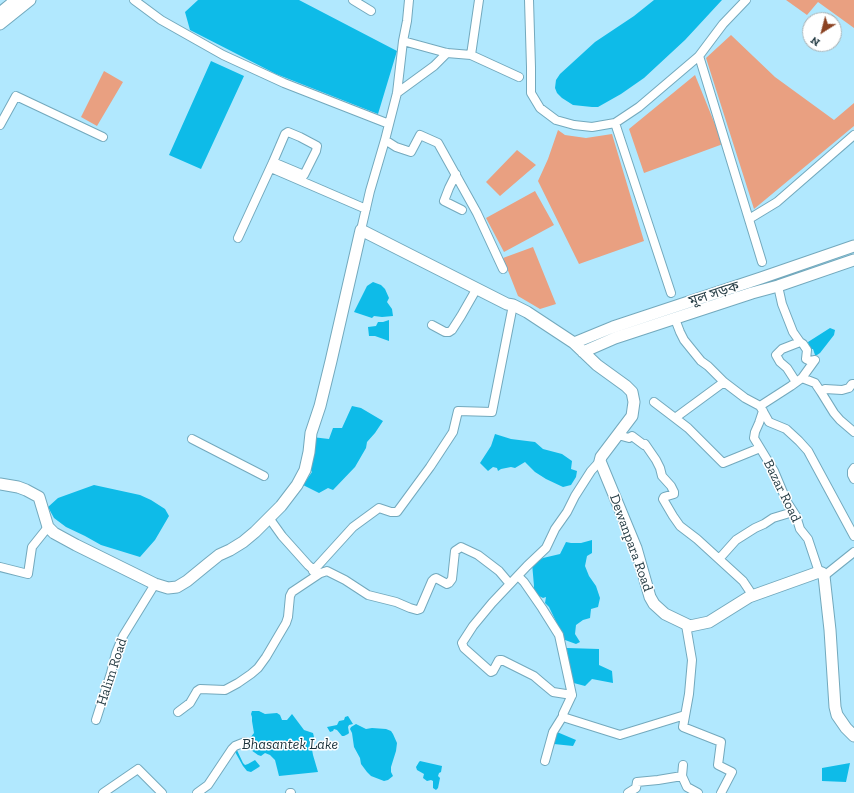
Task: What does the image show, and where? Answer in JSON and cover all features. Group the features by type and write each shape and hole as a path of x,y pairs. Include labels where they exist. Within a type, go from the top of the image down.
{"street":[{"path":"0,13 16,0"},
{"path":"0,24 30,0"},
{"path":"134,0 161,20 223,55 284,82 389,124"},
{"path":"353,0 371,11"},
{"path":"0,484 18,487 39,497 48,527 54,534 62,539 155,584 168,588 177,587 187,581 219,555 243,542 281,506 297,485 305,470 311,433 320,406 331,361 370,191 397,93 403,41 407,21 408,0"},
{"path":"471,55 479,0"},
{"path":"528,0 531,93 540,108 556,120 574,125 592,127 615,123 639,107 698,56 723,24 746,0"},
{"path":"403,41 447,53 471,55 519,77"},
{"path":"397,93 434,66 447,53"},
{"path":"698,56 762,262"},
{"path":"0,125 16,96 103,136"},
{"path":"615,123 671,293"},
{"path":"238,238 285,134 288,132 317,146 304,175 272,165"},
{"path":"385,140 396,147 411,152 420,135 438,143 477,213 502,268"},
{"path":"749,219 777,202 854,135"},
{"path":"272,165 366,209"},
{"path":"456,174 444,201 462,210"},
{"path":"361,230 507,304 513,305 527,312 574,343 597,365 632,392 634,402 632,416 601,457 600,461 591,471 546,548 510,584 473,626 462,644 464,648 491,672 499,660 502,660 534,676 553,692 572,694"},
{"name":"মূল সড়ক","path":"574,343 613,327 748,283 854,246"},
{"name":"মূল সড়ক","path":"583,352 615,338 854,260"},
{"path":"748,283 752,294"},
{"path":"762,409 799,380 815,360 810,361 806,359 807,350 792,332 778,286"},
{"path":"432,325 446,332 452,330 477,288"},
{"path":"178,712 190,703 197,691 200,689 224,690 238,683 258,668 286,623 290,596 292,592 316,573 353,527 379,508 391,512 397,512 430,467 453,432 458,411 492,412 513,305"},
{"path":"675,319 680,332 689,347 701,361 724,382 762,409 769,422 786,429 808,451 854,536"},
{"path":"800,342 782,349 776,355 780,362 799,380 815,383 834,413 854,432"},
{"path":"675,418 724,382"},
{"path":"821,392 825,389 842,390 849,388 852,384 854,384"},
{"path":"654,402 688,428 723,463 760,448"},
{"name":"Bazar Road","path":"762,409 759,423 754,432 754,438 774,471 800,529 808,540 821,574"},
{"path":"618,435 628,438 632,436 644,445 645,444 656,460 662,476 674,492 674,494 663,498 680,526 743,581 753,596"},
{"path":"192,439 264,476"},
{"name":"Dewanpara Road","path":"600,461 636,548 650,596 654,604 665,614 690,626 709,622 753,596 821,574"},
{"path":"854,468 852,475 854,479"},
{"path":"719,559 736,540 773,518 793,512"},
{"path":"268,519 316,573"},
{"path":"0,567 28,574 32,547 48,527"},
{"path":"316,573 328,571 368,594 417,610 422,606 434,579 436,578 447,584 452,579 455,551 461,547 478,556 499,571 510,584"},
{"path":"854,552 821,574 830,630 835,707 837,715 854,736"},
{"path":"518,576 524,582 559,635 572,694 562,714 563,716 552,732 545,761"},
{"name":"Halim Road","path":"96,720 122,636 155,584"},
{"path":"686,624 692,660 689,694 683,727 721,742 718,765 732,772 721,793"},
{"path":"563,716 620,735 685,715"},
{"path":"196,793 208,785 232,749 235,746 245,742"},
{"path":"683,765 682,776 687,787 698,793"},
{"path":"103,793 138,769 162,793"},
{"path":"628,793 636,788 637,782 682,776"}],"shaded area":[{"path":"786,0 854,0 854,28 842,19 842,12 832,12 818,2 810,12 803,12"},
{"path":"731,35 775,77 834,120 854,103 854,126 754,209 706,58"},
{"path":"104,71 123,82 97,126 81,117"},
{"path":"695,75 723,144 644,173 629,129"},
{"path":"558,130 565,135 586,138 612,134 644,241 579,264 538,181 548,159"},
{"path":"517,150 536,165 500,196 486,182"},
{"path":"535,191 554,225 504,252 486,218"},
{"path":"533,247 556,304 540,309 518,296 503,258"}],"water":[{"path":"198,0 299,0 397,51 378,114 276,74 190,30 185,12"},
{"path":"654,0 722,0 685,40 644,78 621,94 598,107 573,105 562,98 557,93 555,88 556,80 560,74 595,42 634,16"},
{"path":"211,61 244,76 201,169 169,155"},
{"path":"373,282 381,285 385,289 389,298 387,302 392,309 393,316 374,316 372,318 354,312 367,286"},
{"path":"389,320 389,341 375,336 369,336 368,327 376,326 378,322"},
{"path":"830,328 835,330 834,335 820,353 815,355 813,349 809,347 808,342"},
{"path":"352,406 361,408 383,421 367,442 366,448 355,467 333,490 328,488 319,493 303,485 312,472 308,466 312,437 329,439 333,428 342,428"},
{"path":"495,434 511,439 535,442 543,449 562,454 572,461 571,469 577,471 576,477 571,485 563,487 535,472 525,462 515,468 511,467 498,471 497,468 493,467 488,471 480,463 491,446"},
{"path":"94,485 140,495 165,509 169,516 155,540 140,557 101,545 66,527 54,518 48,507 58,498"},
{"path":"592,540 592,553 587,556 585,566 589,576 596,586 600,598 598,607 591,609 590,618 583,620 576,625 575,634 580,642 576,644 565,640 549,607 545,603 546,597 543,598 533,593 534,586 532,563 543,558 560,554 566,542 581,543"},
{"path":"567,648 599,649 599,665 612,671 613,683 592,679 585,686 570,682"},
{"name":"Bhasantek Lake","path":"252,711 259,711 265,714 277,713 280,715 282,720 287,720 292,714 304,730 313,733 314,737 311,744 318,772 279,776 275,760 270,755 265,753 261,756 258,755 251,750 248,744 247,740 254,733 251,714"},
{"path":"348,716 353,724 349,725 348,727 348,734 342,736 337,730 334,729 330,732 327,727 337,725 339,721 344,720 345,717"},
{"path":"356,724 366,729 386,729 391,731 393,734 397,743 391,767 393,776 388,780 384,781 371,776 361,764 360,758 354,747 350,729"},
{"path":"557,732 576,740 573,746 554,744"},
{"path":"236,748 245,765 255,760 260,766 251,772 247,771 234,750"},
{"path":"420,761 442,766 441,772 438,776 440,778 438,788 436,790 433,788 433,781 427,781 423,778 424,774 417,770 416,767"},
{"path":"850,763 846,782 822,781 822,768"}]}
